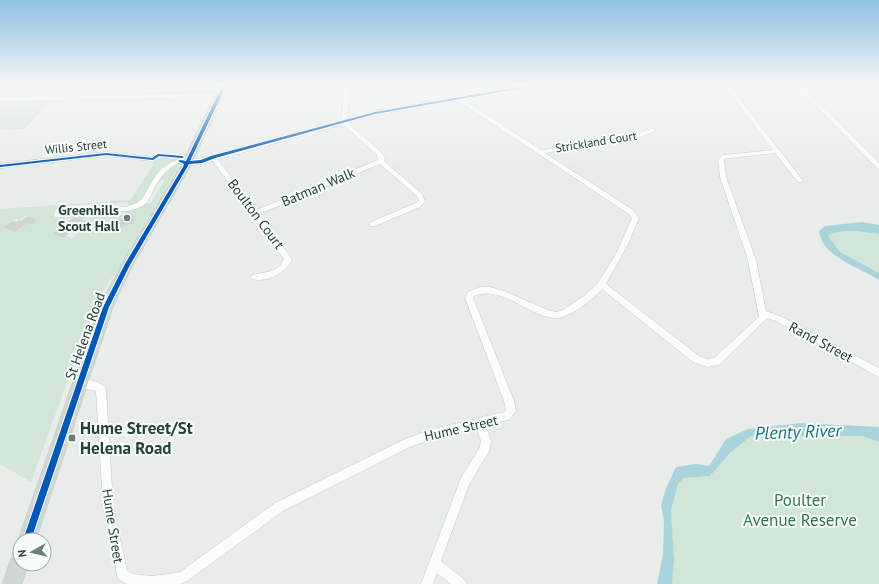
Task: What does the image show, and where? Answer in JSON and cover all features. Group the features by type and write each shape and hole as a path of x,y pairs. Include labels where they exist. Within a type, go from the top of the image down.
{"main road":[{"name":"St Helena Road","path":"30,532 110,300 211,113"},
{"path":"12,584 16,572"}],"street":[{"path":"344,121 345,113"},
{"path":"71,211 123,208 138,205 144,201 164,168 172,163 205,160 213,156 374,113"},
{"name":"Hume Street","path":"80,384 97,386 100,389 111,522 122,575 125,579 136,582 164,582 183,577 279,507 417,438 480,424 510,414 511,406 469,300 471,294 479,290 495,292 558,315 591,294 602,285 635,222 635,216 480,113"},
{"path":"748,113 800,181"},
{"path":"826,113 879,167"},
{"path":"344,121 380,154 382,158 380,161 420,195 422,201 418,205 373,224"},
{"name":"Strickland Court","path":"538,152 611,141 644,134 653,130"},
{"path":"602,285 696,359 707,363 716,362 762,321 762,313 752,260 723,177 721,160 723,157 777,151"},
{"name":"Willis Street","path":"0,166 106,154 153,160"},
{"name":"Boulton Court","path":"213,156 256,213 288,259 283,268 269,274 255,277"},
{"name":"Batman Walk","path":"256,213 380,161"},
{"name":"Rand Street","path":"762,313 779,319 879,373"},
{"path":"427,584 465,482 484,451 486,441 480,424"},
{"path":"434,564 461,584"}],"shaded area":[{"path":"0,113 39,113 24,129 0,130"}],"green space":[{"path":"19,113 33,113 19,127 5,127"},
{"path":"186,154 181,159 162,167 144,196 134,204 128,206 128,202 107,204 105,207 93,208 94,204 66,206 54,212 54,217 58,218 82,213 81,216 124,214 126,211 144,203 151,203 165,180 160,180 166,170 178,163 180,164 115,275 102,292 96,304 31,482 0,464 0,209 130,200 154,164 152,164 161,155 176,157","holes":["132,214 135,223 118,228 117,225 110,227 109,221","26,215 38,220 31,224 28,223 15,232 3,228 17,218 21,219","73,217 81,220 88,218 87,220 91,223 72,238 66,236 63,238 52,234 67,223 63,221"]},
{"path":"833,232 866,232 879,234 879,273 839,252 828,236"},
{"name":"Poulter Avenue Reserve","path":"751,436 862,436 879,442 879,584 672,584 674,560 671,510 678,484 684,478 710,476 730,453"}],"water":[{"path":"862,222 879,225 879,234 845,231 828,236 840,252 879,273 879,280 834,255 822,240 819,231 825,226"},
{"name":"Plenty River","path":"801,423 879,427 879,442 862,436 751,436 730,453 710,476 684,478 678,484 671,510 674,560 672,584 657,584 663,555 664,520 661,506 666,488 676,467 696,464 709,466 726,439 748,429"}],"building":[{"name":"Greenhills Scout Hall","path":"133,214 135,223 118,228 116,219"},
{"path":"28,216 38,220 31,224 21,221"},
{"path":"74,217 90,222 77,232 72,231 63,238 52,234"},
{"path":"19,220 28,223 15,232 2,227 13,221 16,222"}],"cycle path":[{"path":"30,532 106,307 127,265 185,167 211,113"},
{"path":"180,161 188,163 202,162 213,157 374,113"},
{"path":"0,166 106,154 153,159 158,155 182,157"}],"place":[{"name":"Greenhills Scout Hall","path":"127,218"},
{"name":"Hume Street/St Helena Road","path":"72,438"}]}
